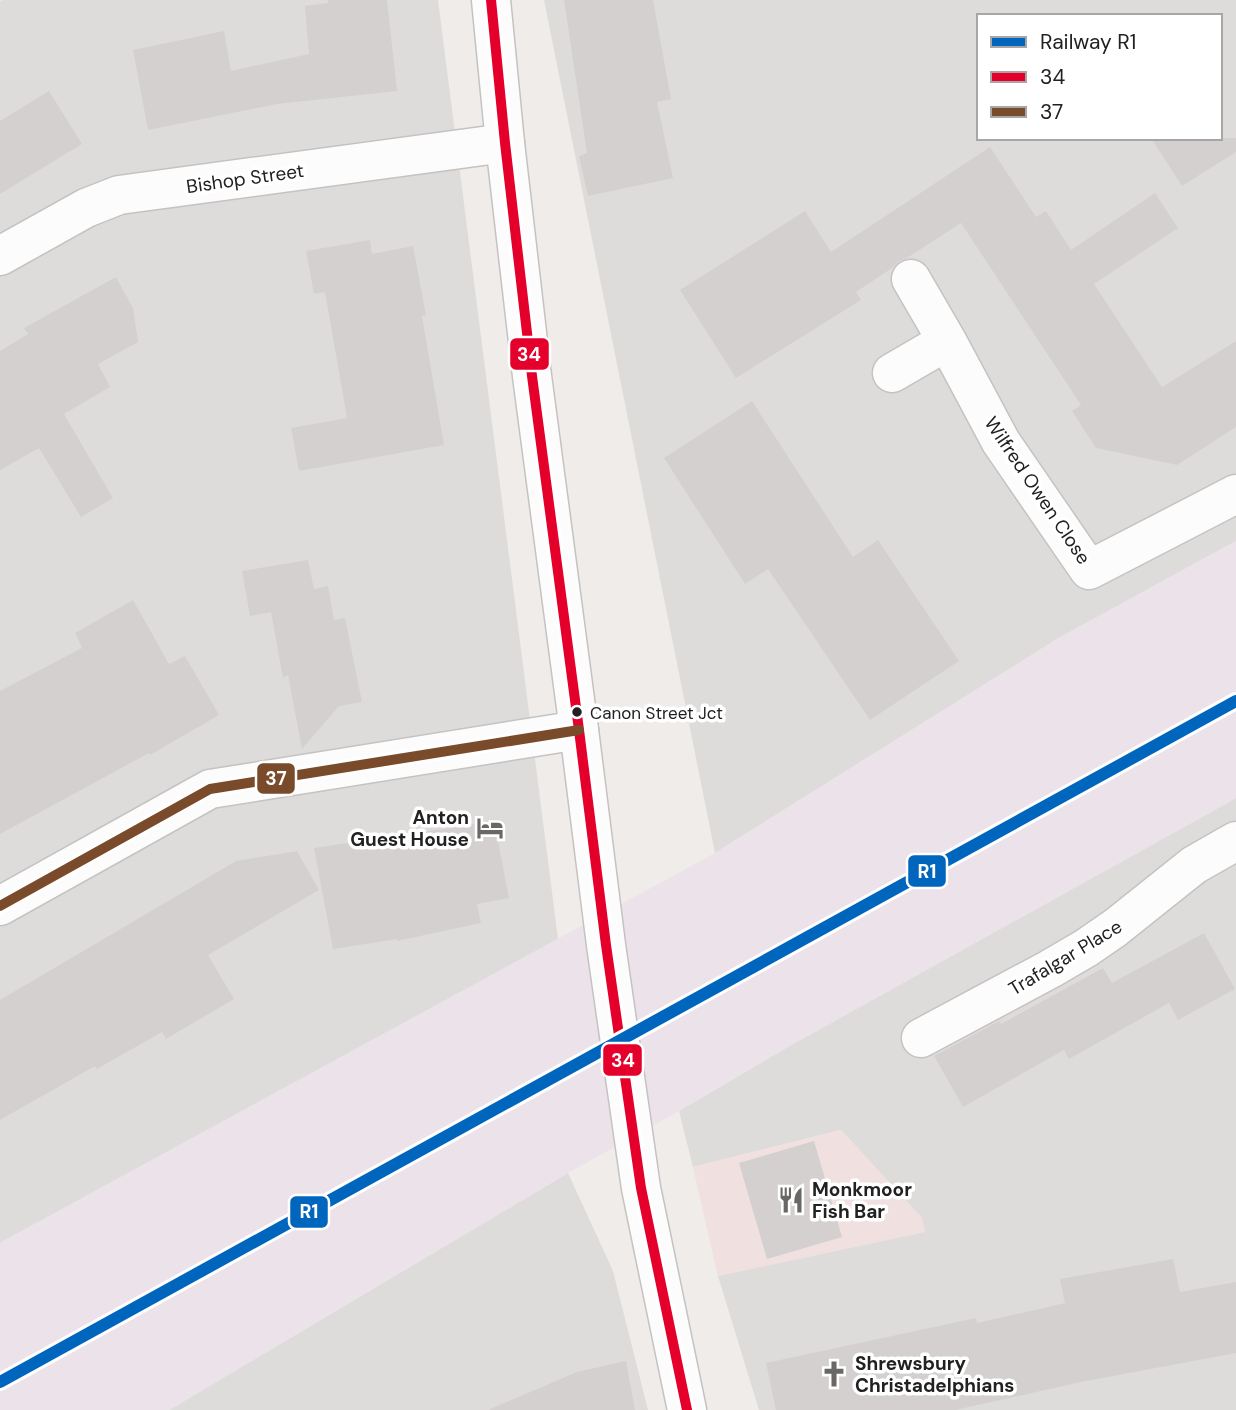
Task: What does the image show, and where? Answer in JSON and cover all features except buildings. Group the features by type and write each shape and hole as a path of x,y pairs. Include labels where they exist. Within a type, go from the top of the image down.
{"street":[{"path":"491,0 531,376 606,945 641,1188 687,1410"},
{"name":"Bishop Street","path":"0,256 86,208 119,195 505,143"},
{"name":"Wilfred Owen Close","path":"911,279 1001,442 1089,570 1236,495"},
{"path":"892,373 947,341"},
{"path":"0,906 210,789 579,730"},
{"name":"Trafalgar Place","path":"921,1038 1086,948 1194,865 1236,841"}],"shaded area":[{"path":"438,0 558,939 0,1243 0,1"},
{"path":"544,0 1236,0 1236,541 1057,639 715,853"},
{"path":"1236,541 1236,798 793,1044 568,1173 169,1410 0,1410 0,1243 715,853 1057,639"},
{"path":"1236,798 1236,1410 961,1410 922,1218 841,1130 693,1167 679,1111 793,1044"},
{"path":"841,1130 922,1218 925,1232 718,1276 693,1167"},
{"path":"568,1173 613,1271 648,1410 169,1410"},
{"path":"925,1232 962,1410 759,1410 718,1276"}],"railway":[{"path":"1207,717 1236,701"}],"rail line":[{"name":"R1","path":"0,1382 1236,701"}],"transit line":[{"name":"34","path":"491,0 532,376 606,945 641,1188 687,1410"},
{"name":"37","path":"0,906 210,789 579,730"}],"place":[{"name":"Canon Street Jct","path":"577,712"},
{"name":"Anton Guest House","path":"490,828"},
{"name":"Monkmoor Fish Bar","path":"791,1200"},
{"name":"Shrewsbury Christadelphians","path":"834,1374"}]}
